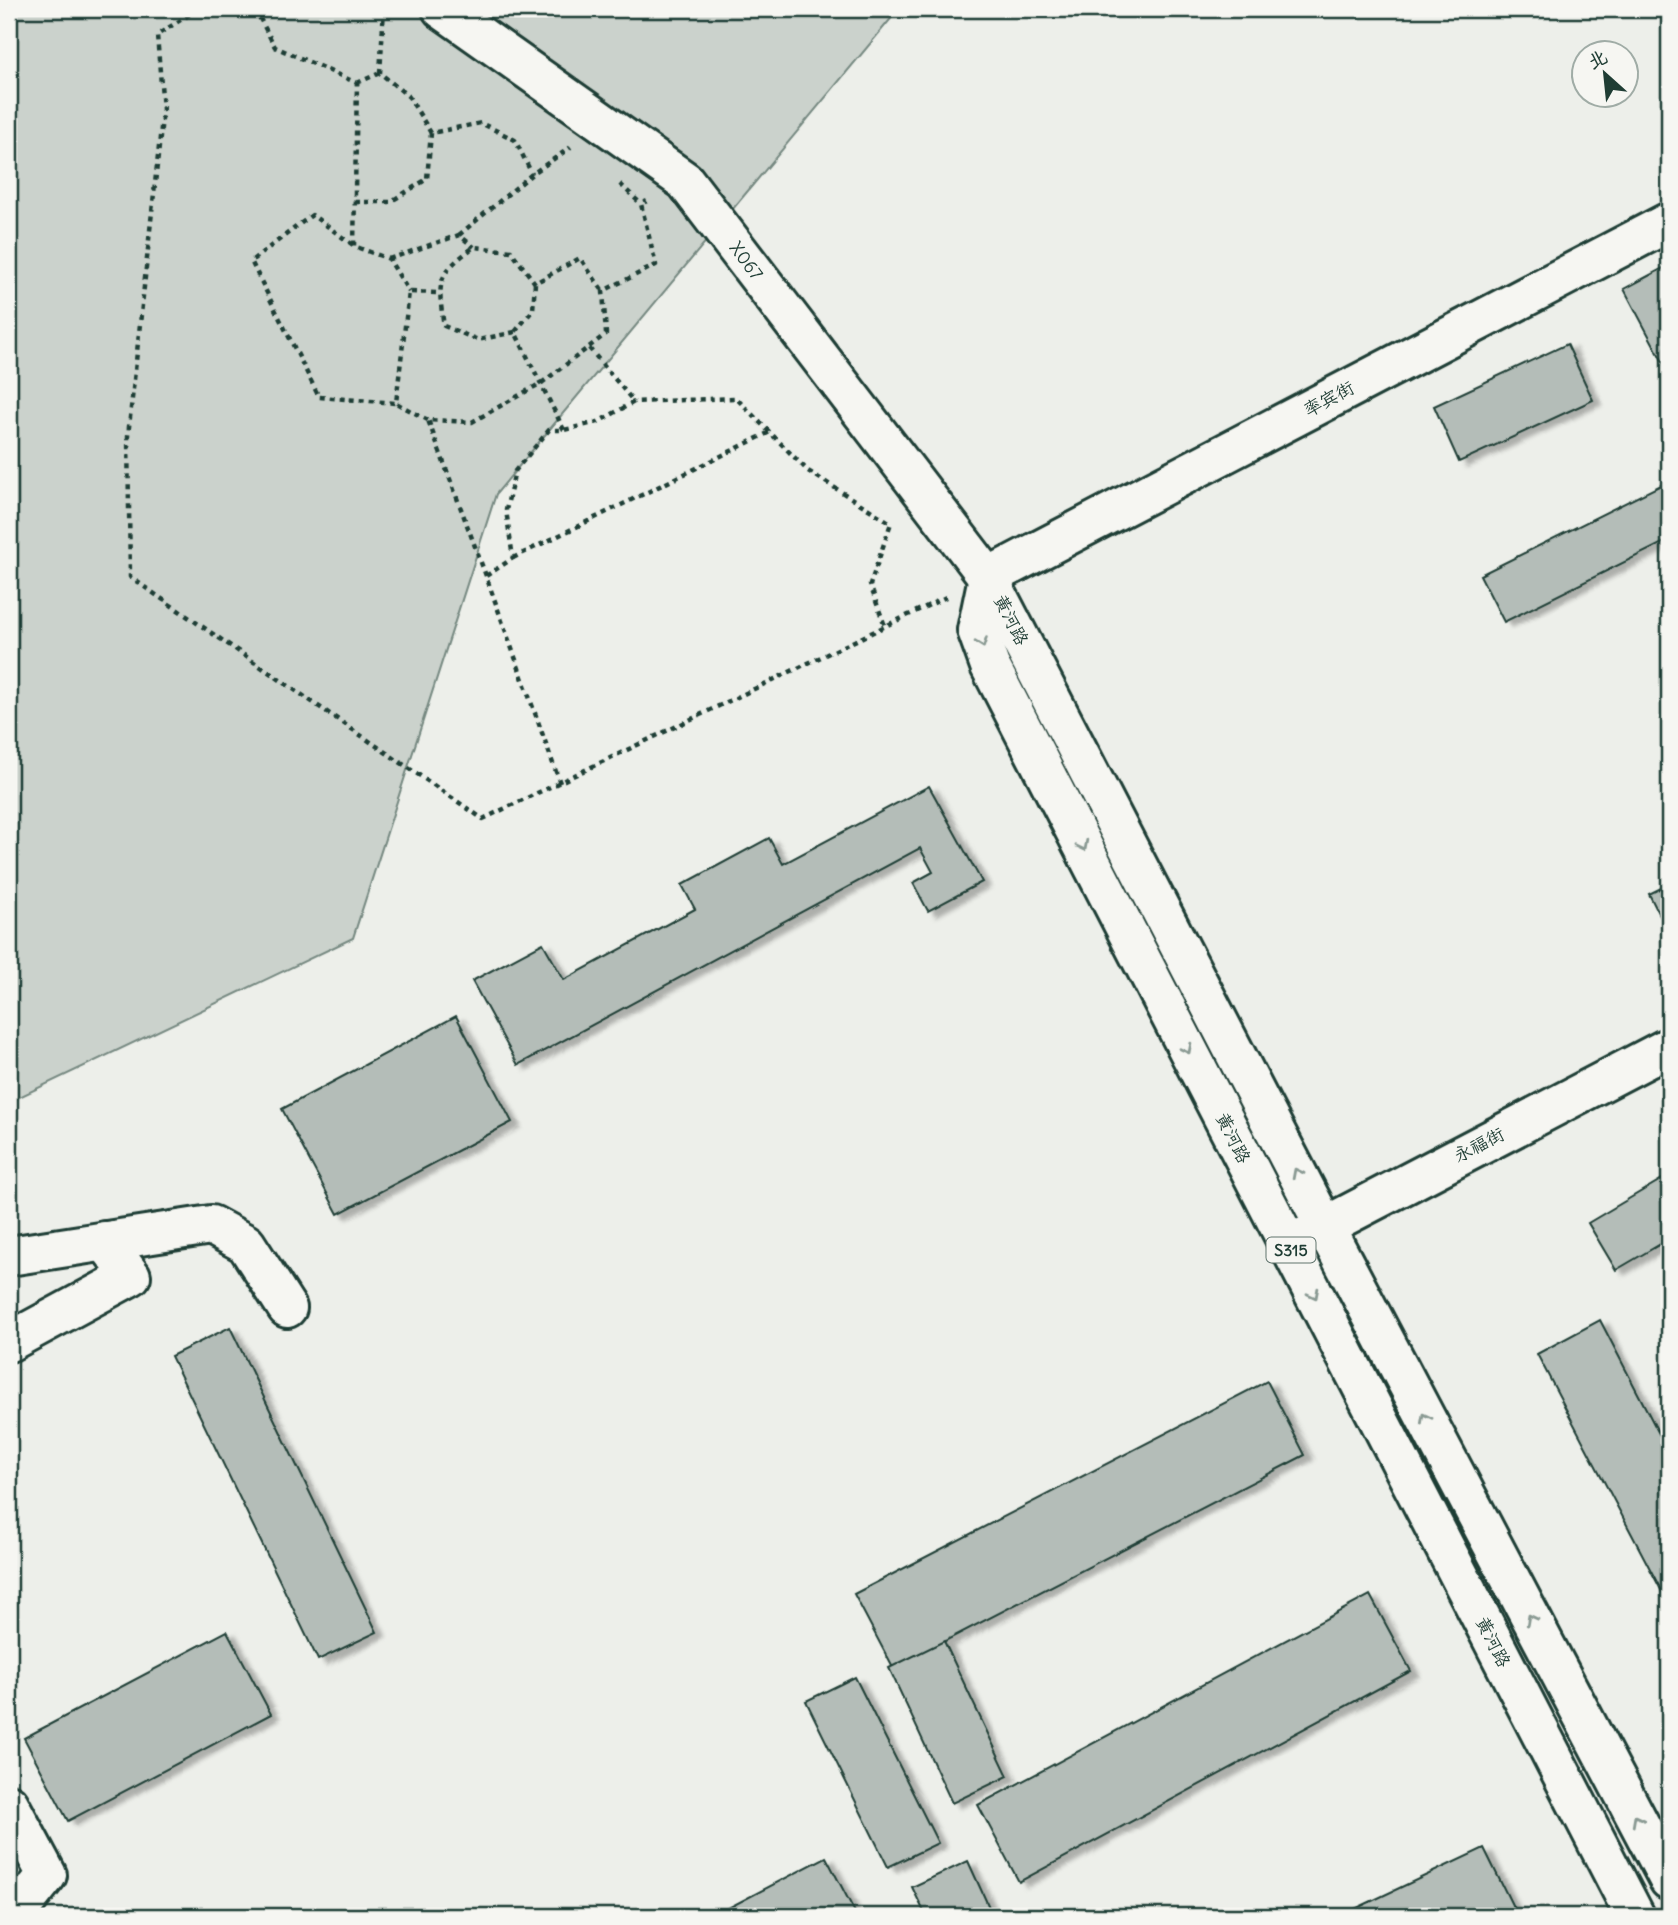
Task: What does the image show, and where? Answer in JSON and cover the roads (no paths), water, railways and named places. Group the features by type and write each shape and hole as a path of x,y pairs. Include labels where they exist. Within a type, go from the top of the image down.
{"main road":[{"name":"X067","path":"442,9 685,181 988,577"},
{"name":"率宾街","path":"988,577 1669,222"},
{"name":"黄河路","path":"988,577 1324,1226 1669,1880"},
{"name":"黄河路","path":"988,577 977,630 990,666 1635,1916"},
{"name":"永福街","path":"1289,1245 1669,1047"},
{"path":"9,1256 211,1224 246,1244 287,1308"},
{"path":"9,1342 131,1276 105,1241"},
{"path":"9,1804 47,1875 14,1916"}]}
